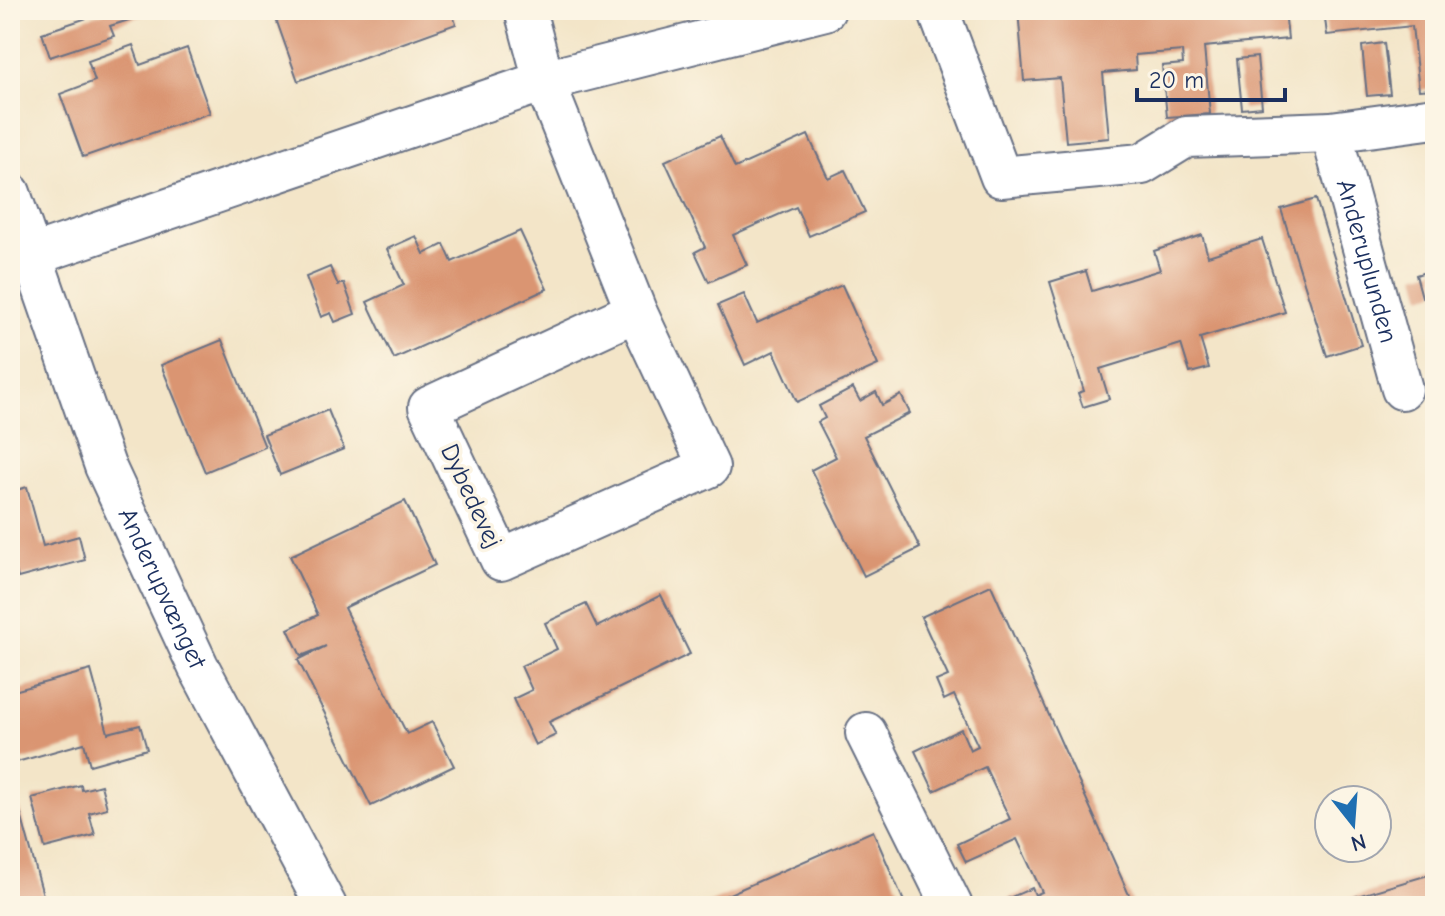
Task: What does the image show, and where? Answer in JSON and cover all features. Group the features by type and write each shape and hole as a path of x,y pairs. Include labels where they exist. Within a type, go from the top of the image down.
{"street":[{"path":"525,10 544,81"},
{"path":"21,260 544,81 825,10"},
{"path":"938,10 1001,177 1142,164 1186,137 1331,132 1435,118"},
{"name":"Dybedevej","path":"544,81 636,311 709,467 501,560 429,407 636,311"},
{"name":"Anderuplunden","path":"1331,132 1402,389"},
{"name":"Anderupvænget","path":"10,193 21,260 105,466 198,666 326,906"},
{"path":"866,733 952,906"}],"building":[{"path":"104,10 150,10 151,13 110,26 114,36 50,57 42,33"},
{"path":"281,10 451,10 456,24 298,81 276,19 284,17"},
{"path":"1018,10 1285,10 1288,39 1204,47 1210,114 1167,117 1162,66 1183,64 1182,51 1135,55 1136,70 1103,73 1109,138 1066,142 1060,78 1024,81"},
{"path":"1324,10 1435,10 1435,89 1419,90 1412,26 1327,35"},
{"path":"1384,43 1390,94 1367,96 1362,46"},
{"path":"133,45 140,65 187,48 210,113 83,157 60,94 95,81 88,61"},
{"path":"1257,57 1262,107 1242,109 1237,59"},
{"path":"808,135 828,178 845,170 865,212 809,236 796,207 733,235 747,265 709,282 695,252 705,247 665,161 720,136 735,168"},
{"path":"1316,199 1361,345 1327,356 1281,209"},
{"path":"520,231 547,289 394,359 367,302 404,285 387,249 416,236 424,254 444,244 452,262"},
{"path":"1202,235 1208,256 1262,239 1285,312 1200,338 1209,368 1190,373 1181,344 1100,369 1109,399 1083,407 1078,393 1084,391 1050,282 1086,271 1092,291 1160,270 1154,251"},
{"path":"330,267 338,285 344,283 355,314 335,322 331,313 321,317 306,277"},
{"path":"1435,269 1435,293 1422,297 1416,275"},
{"path":"842,285 878,365 797,402 774,351 745,365 718,305 744,294 757,323"},
{"path":"222,340 265,447 205,472 161,365"},
{"path":"853,388 860,401 876,392 882,405 901,395 910,413 864,436 920,548 864,576 811,470 836,457 818,422 825,418 819,406"},
{"path":"328,410 344,449 280,475 264,435"},
{"path":"27,487 43,546 79,536 85,560 18,578 10,557 10,492"},
{"path":"405,501 435,565 344,608 407,734 432,722 454,766 371,806 298,660 326,646 301,656 288,629 318,615 290,556"},
{"path":"991,585 1134,906 991,906 1032,888 1035,895 1042,892 1017,839 966,862 957,844 1010,819 985,767 934,791 915,751 961,729 970,750 978,746 954,695 944,700 936,681 948,676 921,617"},
{"path":"661,595 690,654 549,722 556,735 535,745 513,699 532,690 521,666 557,649 545,623 586,604 597,627"},
{"path":"91,670 108,733 140,725 147,749 90,765 84,743 10,764 10,692"},
{"path":"81,785 82,790 101,785 107,808 89,813 95,835 45,848 32,798"},
{"path":"17,800 46,906 10,906 10,802"},
{"path":"873,831 906,906 702,906"},
{"path":"1435,873 1435,906 1327,906 1327,905"}]}
